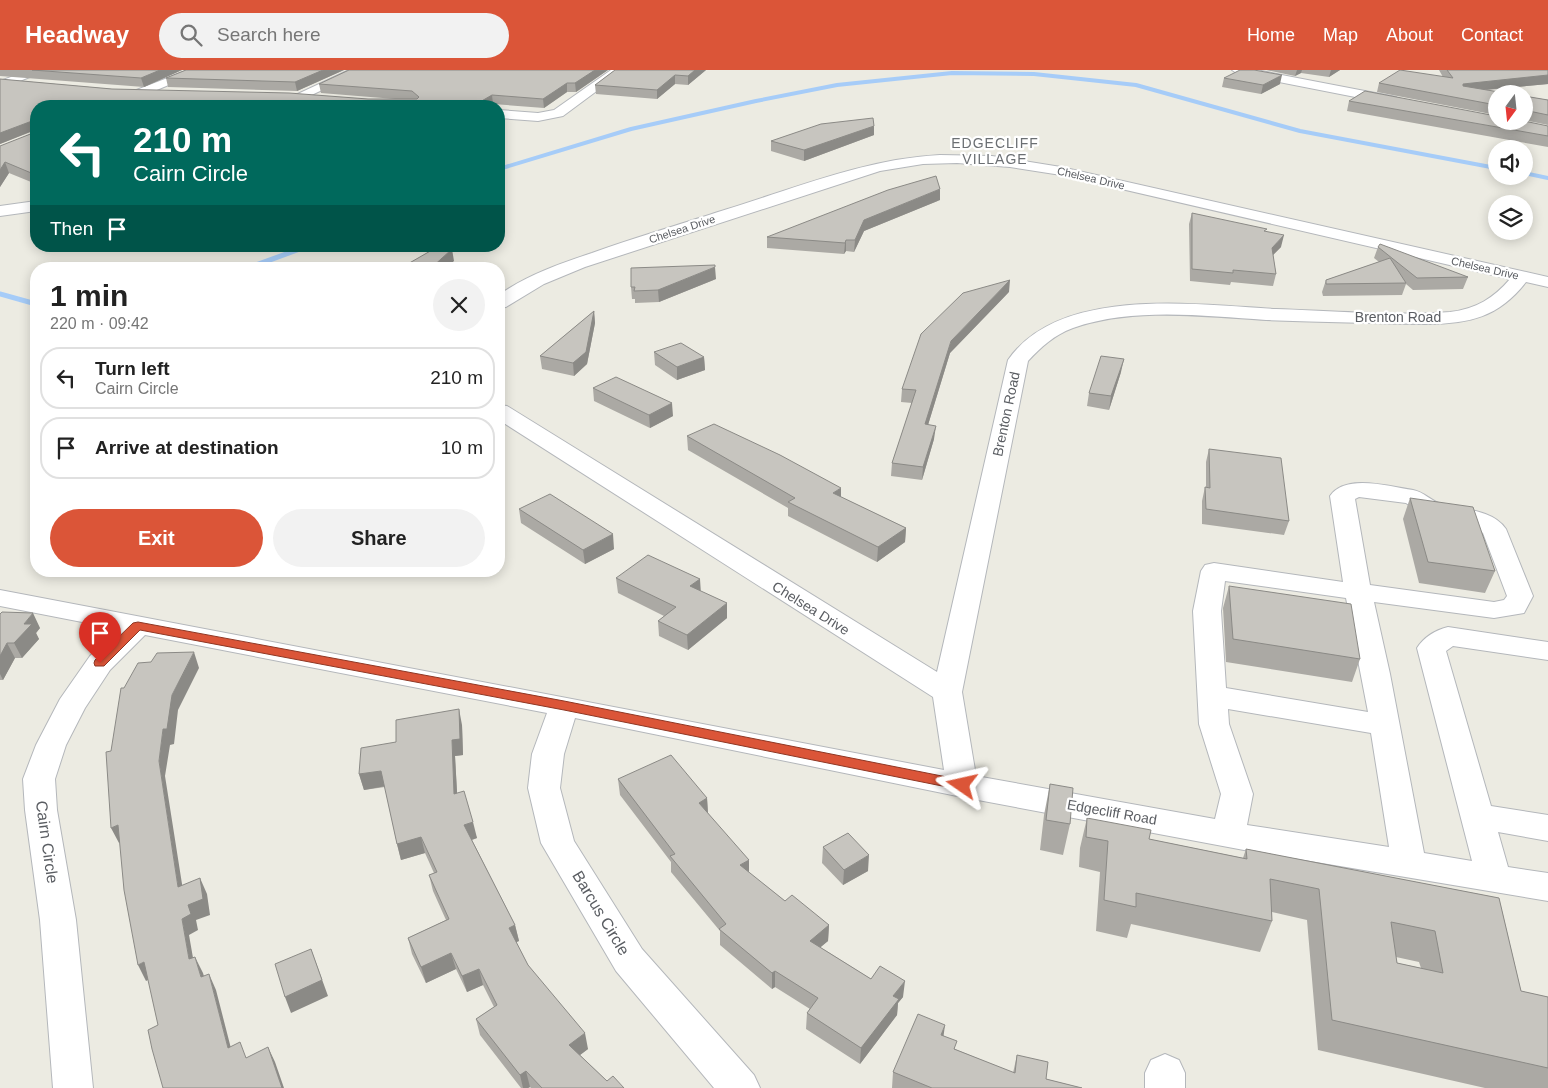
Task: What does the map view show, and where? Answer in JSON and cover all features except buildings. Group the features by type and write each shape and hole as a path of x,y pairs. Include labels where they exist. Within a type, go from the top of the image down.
{"street":[{"path":"2,83 41,70"},
{"path":"123,100 198,70"},
{"path":"282,100 298,97 359,70"},
{"path":"505,114 538,117 566,110 619,70"},
{"path":"1238,70 1411,104"},
{"path":"2,83 37,85"},
{"path":"105,91 171,94"},
{"path":"298,97 327,99"},
{"name":"Chelsea Drive","path":"505,299 520,288 556,271 637,243 874,170 914,161 950,159 1021,164 1053,169 1548,282"},
{"path":"0,211 30,207"},
{"name":"Brenton Road","path":"962,785 947,692 1018,360 1026,346 1066,324 1093,316 1136,310 1336,317 1415,318 1469,315 1495,304 1508,294 1522,276"},
{"name":"Chelsea Drive","path":"505,414 666,518 947,692"},
{"path":"1229,834 1237,794 1214,724 1208,611 1214,572 1358,592 1494,610 1514,607 1520,596 1494,529 1478,519 1431,509 1413,497 1358,490 1342,496 1358,592 1376,674 1409,864"},
{"name":"Edgecliff Road","path":"0,598 138,626 564,706 962,785 1229,834 1548,887"},
{"name":"Cairn Circle","path":"73,1088 58,920 41,810 39,779 51,745 71,706 100,663 138,626"},
{"path":"1494,878 1432,648 1448,636 1548,651"},
{"path":"1212,696 1384,724"},
{"name":"Barcus Circle","path":"564,706 548,754 544,788 558,843 629,960 740,1088"},
{"path":"1477,816 1548,828"}],"waterway":[{"path":"505,167 631,129 756,101 837,85 952,73 1034,74 1136,85 1300,131 1488,166"},
{"path":"1533,175 1548,178"},
{"path":"264,262 292,252"},
{"path":"0,294 30,302"}],"district":[{"name":"EDGECLIFF VILLAGE","path":"995,152"}],"route":[{"path":"100,663 138,626 564,706 962,785"}]}
